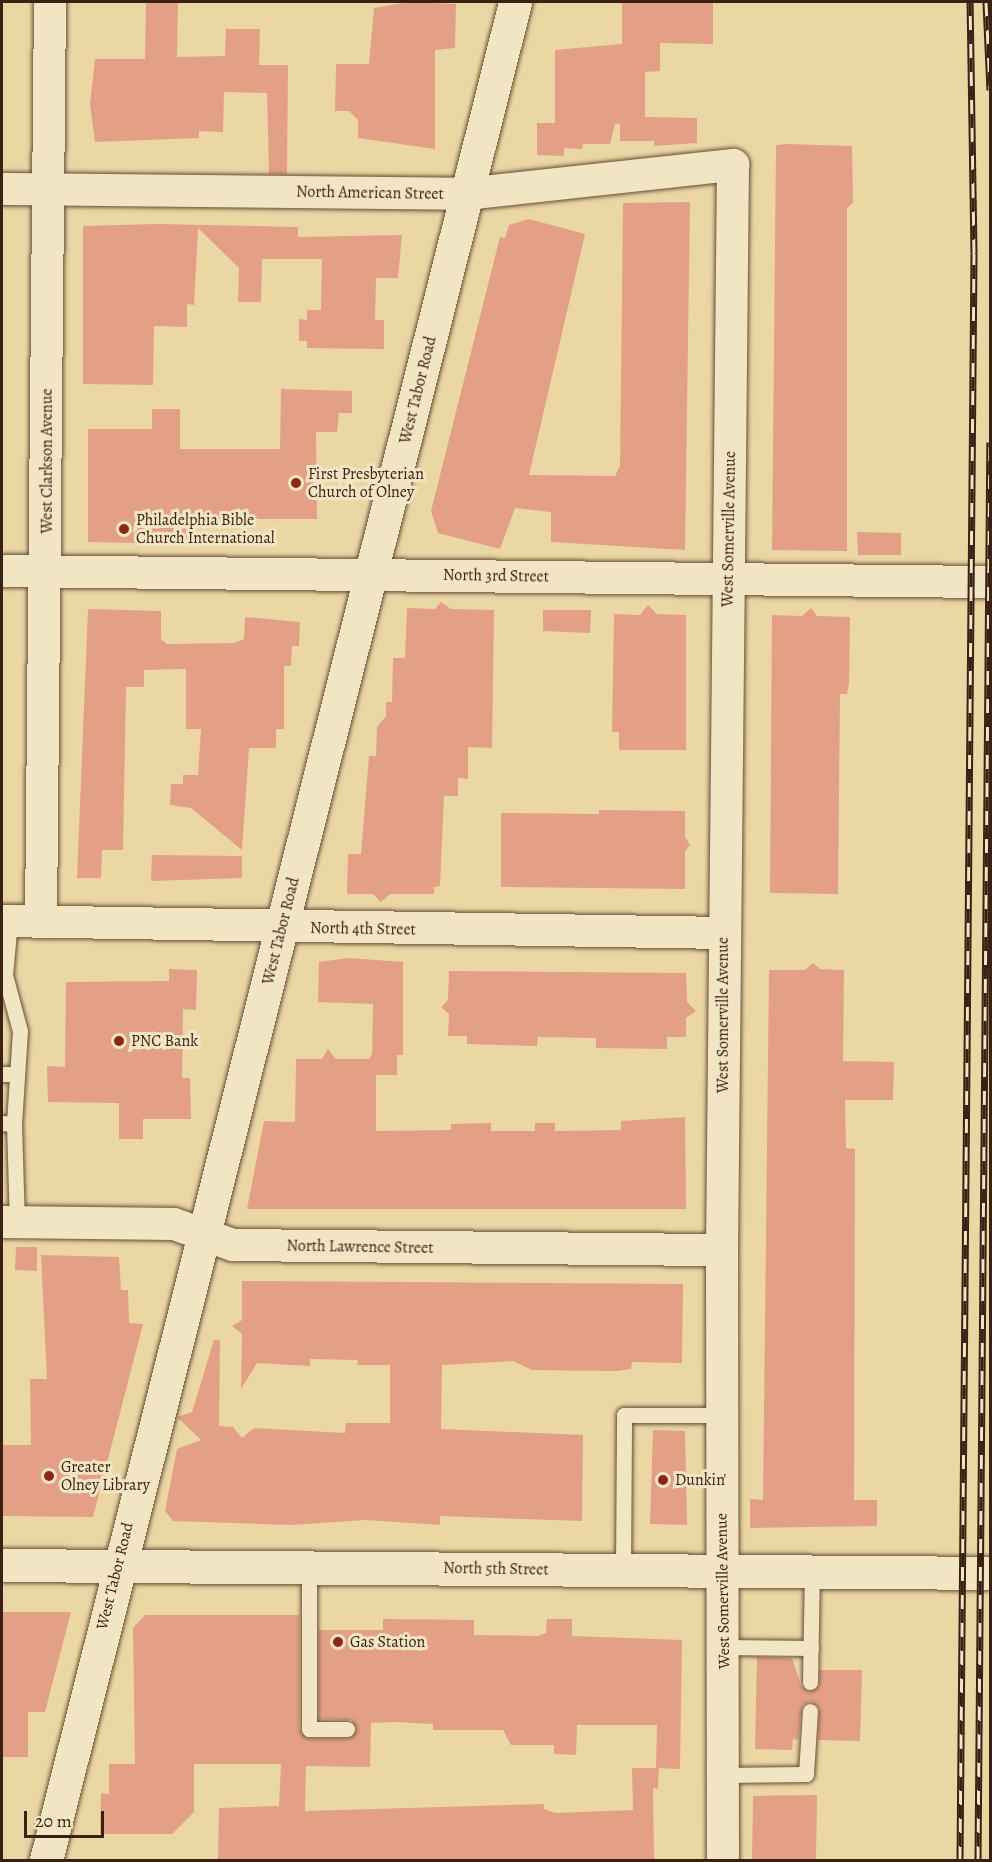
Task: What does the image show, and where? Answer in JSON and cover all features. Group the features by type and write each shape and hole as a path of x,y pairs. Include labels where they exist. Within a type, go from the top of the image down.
{"street":[{"name":"West Clarkson Avenue","path":"41,921 47,571 50,2"},
{"name":"West Tabor Road","path":"46,1860 116,1566 206,1237 373,574 465,194 515,2"},
{"name":"North American Street","path":"2,189 465,194 733,165 733,169"},
{"name":"West Somerville Avenue","path":"723,1860 722,1250 733,169"},
{"name":"North 3rd Street","path":"2,571 990,582"},
{"name":"North 4th Street","path":"6,921 282,928 724,933"},
{"name":"North Lawrence Street","path":"9,1222 174,1224 233,1245 722,1250"},
{"name":"North 5th Street","path":"2,1565 990,1573"}],"lane":[{"path":"6,921 6,997 20,1032 17,1074 8,1123 9,1222"},
{"path":"2,1074 17,1074"},
{"path":"623,1571 624,1415 722,1414"},
{"path":"309,1567 309,1729 347,1729"},
{"path":"810,1682 812,1572"},
{"path":"724,1647 810,1648"},
{"path":"724,1774 806,1774 810,1711"}],"building":[{"path":"146,2 178,2 177,57 225,56 226,29 260,29 259,65 288,65 287,174 269,174 267,93 224,92 223,132 199,131 199,138 95,142 90,104 95,59 145,59"},
{"path":"409,2 456,4 455,48 435,50 435,149 358,138 358,120 349,111 335,111 336,64 369,64 374,8"},
{"path":"622,2 713,2 713,44 660,43 660,71 645,72 645,117 697,118 697,143 654,146 654,141 620,141 620,124 615,124 610,144 583,144 582,149 564,148 564,156 537,155 537,123 555,123 555,50 622,44"},
{"path":"776,145 852,146 853,203 847,208 847,551 772,550"},
{"path":"690,202 685,550 551,542 551,512 515,508 500,549 438,533 431,511 500,237 505,238 509,225 529,219 585,234 529,475 615,476 620,466 623,203"},
{"path":"156,224 298,227 298,237 402,235 398,278 376,278 375,320 384,320 384,349 307,348 307,341 299,341 299,319 307,320 307,310 321,310 322,259 262,259 261,302 238,302 239,268 198,228 194,305 187,304 187,327 154,326 153,385 83,384 83,226"},
{"path":"281,389 352,391 352,413 339,413 337,432 316,432 317,519 187,519 187,544 88,542 88,429 152,429 152,409 180,409 180,449 280,449"},
{"path":"857,532 901,533 901,555 858,555"},
{"path":"441,602 451,609 494,610 492,748 468,747 468,779 458,778 458,796 444,796 440,886 434,887 434,894 390,894 381,902 373,894 347,894 348,854 361,854 369,756 376,756 377,727 386,716 386,702 392,702 393,658 405,658 407,608 435,609"},
{"path":"648,605 657,614 686,615 686,750 619,750 619,732 612,732 614,614 640,615"},
{"path":"811,608 817,616 850,617 849,683 847,694 840,694 838,894 770,893 772,615 802,616"},
{"path":"88,609 161,611 161,639 167,644 234,643 244,639 245,617 300,622 299,646 292,646 291,666 284,666 284,729 276,729 276,748 249,748 242,850 191,808 170,805 171,784 183,784 183,775 198,775 201,729 186,729 186,669 144,670 144,687 126,687 123,850 102,850 101,878 77,878"},
{"path":"543,610 591,610 590,633 543,631"},
{"path":"599,810 685,811 685,837 690,845 685,851 685,889 501,887 501,813 599,814"},
{"path":"152,855 242,856 242,878 151,881"},
{"path":"349,958 403,962 403,1055 397,1055 397,1075 376,1075 376,1131 451,1130 451,1124 491,1123 491,1131 535,1131 535,1123 555,1123 555,1131 621,1130 621,1121 685,1117 686,1209 247,1209 264,1121 295,1122 296,1059 322,1059 328,1049 336,1059 369,1059 372,1054 373,1004 318,1002 319,962"},
{"path":"813,963 820,969 844,970 843,1061 894,1062 893,1100 845,1100 846,1148 855,1149 854,1500 877,1500 877,1526 750,1528 750,1499 763,1500 769,970 805,970"},
{"path":"169,969 197,970 196,1010 183,1009 182,1078 190,1078 191,1119 143,1119 143,1139 119,1139 119,1103 48,1102 47,1066 65,1067 66,982 169,981"},
{"path":"449,971 686,973 687,1002 696,1011 686,1018 686,1037 667,1037 667,1049 596,1048 596,1038 538,1037 537,1046 467,1044 467,1036 448,1036 449,1014 441,1007 448,1000"},
{"path":"16,1247 37,1247 37,1271 15,1270"},
{"path":"41,1255 119,1257 121,1290 128,1290 129,1323 143,1324 93,1517 2,1516 2,1445 31,1445 30,1379 47,1379"},
{"path":"242,1281 683,1284 682,1363 632,1362 631,1369 616,1371 532,1370 513,1361 442,1365 441,1429 583,1435 582,1521 440,1516 440,1525 366,1520 290,1525 173,1521 165,1511 177,1449 201,1440 177,1417 192,1412 214,1340 220,1340 219,1426 233,1427 242,1438 254,1428 345,1433 346,1423 390,1423 390,1365 357,1365 358,1360 310,1359 310,1366 257,1363 241,1389 242,1334 232,1326 242,1320"},
{"path":"653,1430 685,1431 687,1525 650,1524"},
{"path":"2,1612 71,1612 45,1712 28,1712 28,1757 2,1757"},
{"path":"145,1615 299,1615 299,1729 309,1739 348,1739 357,1730 351,1720 319,1719 319,1630 383,1630 383,1619 474,1620 474,1635 538,1636 546,1633 547,1619 572,1619 572,1636 682,1640 680,1769 659,1768 658,1789 653,1788 654,1860 218,1860 219,1808 279,1806 281,1764 194,1764 194,1812 172,1834 100,1834 101,1793 109,1794 109,1764 135,1764 133,1628","holes":["371,1723 433,1724 433,1730 503,1730 511,1745 554,1745 554,1754 576,1755 577,1725 657,1725 656,1768 632,1768 633,1810 555,1813 544,1809 544,1804 305,1811 306,1766 370,1767"]},
{"path":"757,1657 792,1658 801,1686 809,1692 819,1686 820,1670 862,1670 860,1741 818,1740 819,1707 810,1701 802,1706 798,1740 793,1739 792,1750 755,1749"},
{"path":"817,1795 816,1860 752,1860 753,1796"}],"railway":[{"path":"960,1860 974,253 970,2"},
{"path":"986,2 990,90"},
{"path":"978,1860 990,442"}],"place":[{"name":"First Presbyterian Church of Olney","path":"296,483"},
{"name":"Philadelphia Bible Church International","path":"124,529"},
{"name":"PNC Bank","path":"119,1041"},
{"name":"Greater Olney Library","path":"49,1476"},
{"name":"Dunkin'","path":"663,1480"},
{"name":"Gas Station","path":"338,1642"}]}
